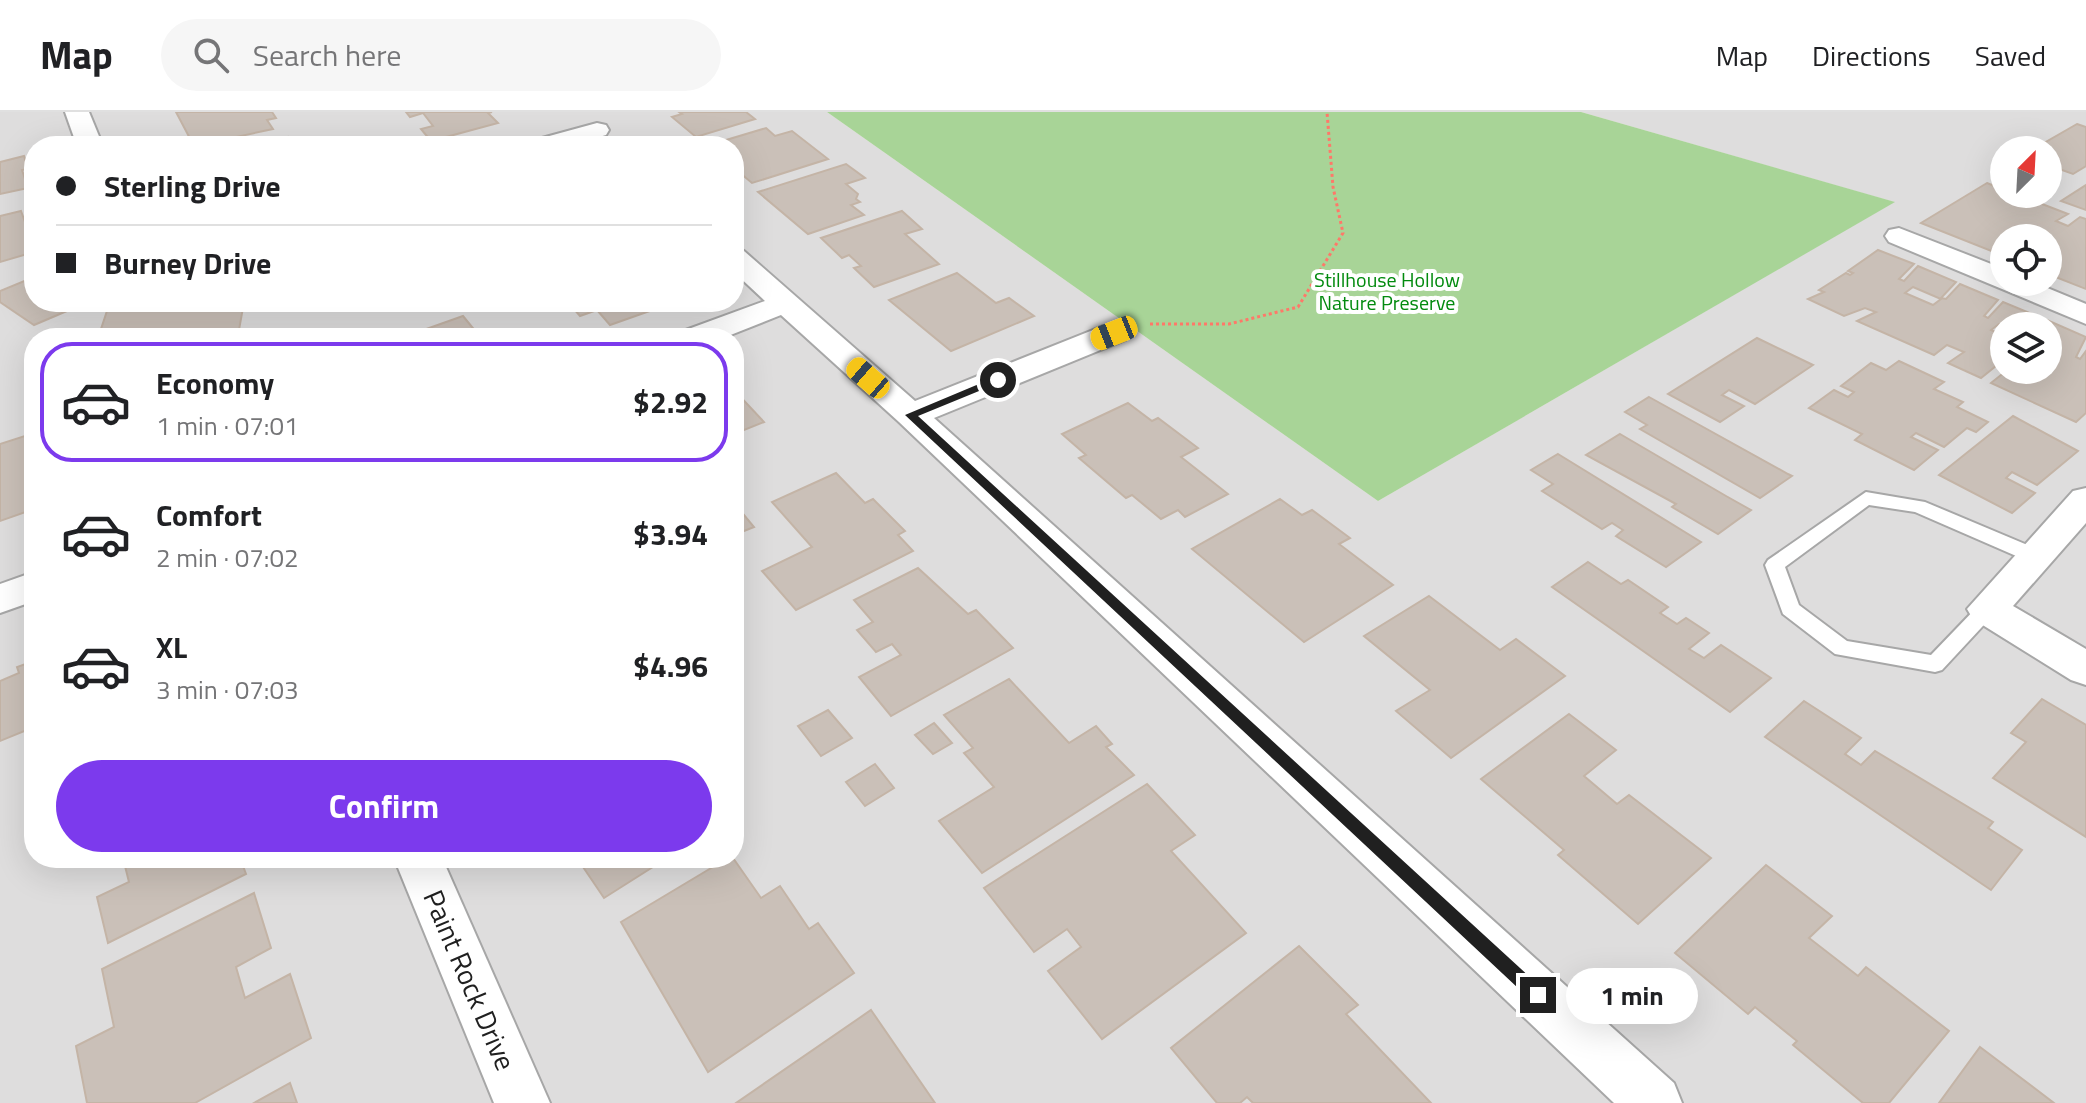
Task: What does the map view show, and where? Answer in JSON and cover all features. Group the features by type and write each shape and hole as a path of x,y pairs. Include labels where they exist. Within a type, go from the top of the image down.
{"street":[{"path":"77,112 86,136"},
{"path":"578,112 604,136"},
{"path":"1899,236 1990,274"},
{"path":"744,266 911,415 1654,1103"},
{"path":"2041,296 2086,315"},
{"path":"720,328 784,304"},
{"path":"911,415 1114,333"},
{"path":"2086,500 1987,609 2086,669"},
{"path":"0,599 24,590"},
{"name":"Paint Rock Drive","path":"422,868 522,1103"}],"lane":[{"path":"1987,609 1935,664 1842,648 1790,609 1775,565 1866,498 1919,506 2037,557"}],"path":[{"path":"1114,333 1140,324 1229,324 1298,307 1343,233 1333,187 1327,112"}],"shaded area":[{"path":"0,112 827,112 1378,501 1894,202 1581,112 2086,112 2086,1103 0,1103"}],"green space":[{"name":"Stillhouse Hollow Nature Preserve","path":"827,112 1581,112 1895,202 1378,501"}],"building":[{"path":"176,112 272,112 276,118 267,120 273,129 240,136 189,136"},
{"path":"406,112 492,112 488,113 498,123 450,136 427,136 421,129 433,126 423,113 410,117"},
{"path":"679,112 746,112 755,119 695,136 672,117 682,114"},
{"path":"2077,124 2086,127 2086,166 2073,174 2062,170 2062,136 2056,136"},
{"path":"766,128 775,136 792,131 828,159 752,183 744,176 744,136 739,136"},
{"path":"24,156 24,189 0,194 0,162"},
{"path":"846,164 865,178 846,184 858,194 856,199 860,202 851,205 864,215 808,234 758,192"},
{"path":"1987,183 1990,184 1990,208 2052,208 2068,214 2056,221 2068,226 2080,217 2086,219 2086,289 2062,280 2062,224 1990,224 1990,250 1921,223"},
{"path":"2086,185 2086,210 2062,200"},
{"path":"21,211 24,219 24,255 0,262 0,216"},
{"path":"902,211 922,229 905,234 939,264 874,287 854,268 861,266 849,255 842,258 821,238"},
{"path":"1878,250 1914,264 1899,279 1904,281 1918,266 1956,282 1941,298 1946,299 1960,284 1998,300 1984,316 1990,316 1990,371 1981,378 1948,363 1964,352 1947,345 1934,355 1857,321 1876,312 1865,308 1844,316 1808,299 1824,292 1819,290 1846,273 1853,273 1848,271","holes":["1913,287 1941,299 1933,305 1905,293"]},
{"path":"957,273 996,303 1009,298 1034,316 951,351 889,300"},
{"path":"24,281 24,312 65,312 34,325 0,302 0,291"},
{"path":"2003,302 2027,312 1994,312"},
{"path":"107,312 242,312 239,328 101,328"},
{"path":"599,312 647,312 610,325"},
{"path":"463,316 473,328 429,328"},
{"path":"2062,327 2086,337 2076,357 2080,359 2086,351 2086,413 2076,422 1993,384 2062,384"},
{"path":"1757,338 1813,365 1755,404 1729,390 1722,395 1744,406 1720,422 1668,394"},
{"path":"1899,361 1944,382 1934,389 1963,402 1957,407 1988,422 1976,432 1967,428 1944,447 1916,433 1911,437 1938,450 1914,470 1855,440 1862,434 1809,408 1834,390 1848,397 1854,392 1841,386 1871,363 1886,370"},
{"path":"1649,397 1792,476 1760,498 1640,429 1647,425 1625,412"},
{"path":"744,401 764,422 744,430"},
{"path":"1128,403 1152,421 1158,418 1198,448 1181,457 1228,494 1185,517 1178,510 1161,519 1132,495 1126,498 1079,458 1086,455 1062,434"},
{"path":"2013,416 2078,451 2037,485 2012,472 2006,478 2035,493 2012,513 1939,475"},
{"path":"1620,434 1751,510 1718,534 1672,507 1676,504 1586,455"},
{"path":"24,436 24,513 0,521 0,444"},
{"path":"1558,454 1701,542 1666,567 1616,536 1623,530 1612,523 1602,529 1542,491 1553,484 1531,470"},
{"path":"836,473 865,503 873,499 905,531 898,535 913,551 796,610 762,571 812,547 772,502"},
{"path":"1280,499 1302,515 1312,510 1350,538 1339,544 1393,585 1304,642 1192,549"},
{"path":"744,515 754,527 744,531"},
{"path":"1588,562 1621,584 1628,580 1668,607 1660,613 1677,624 1686,618 1709,633 1689,649 1704,658 1721,645 1771,678 1730,712 1552,587"},
{"path":"918,568 968,614 976,610 1013,648 891,716 859,677 901,655 892,644 876,652 857,630 873,622 854,600"},
{"path":"1429,596 1500,650 1516,639 1565,676 1451,758 1396,711 1430,690 1364,636"},
{"path":"24,665 24,731 0,741 0,681 19,673 17,667"},
{"path":"1009,679 1069,743 1096,726 1112,744 1106,747 1134,775 982,873 939,821 994,787 964,753 973,748 944,715"},
{"path":"2042,699 2086,725 2086,837 1993,778 2026,742 2011,733"},
{"path":"1804,701 1861,738 1845,754 1861,765 1875,751 1993,822 1988,828 2022,850 1991,890 1765,737"},
{"path":"828,710 852,738 821,756 798,726"},
{"path":"1569,714 1616,750 1584,776 1617,804 1629,795 1711,858 1638,924 1558,855 1564,850 1481,779"},
{"path":"934,723 952,743 933,754 915,735"},
{"path":"875,764 894,788 865,806 846,782"},
{"path":"1147,784 1195,835 1171,851 1246,933 1102,1039 1048,971 1081,947 1067,929 1034,952 984,888"},
{"path":"1766,865 1832,916 1809,938 1858,976 1866,967 1949,1031 1889,1103 1863,1103 1793,1045 1797,1041 1755,1007 1748,1014 1675,953"},
{"path":"126,868 244,868 246,874 108,943 97,897 129,882"},
{"path":"584,868 651,868 604,898"},
{"path":"711,868 740,868 761,898 780,886 809,929 818,923 854,973 708,1072 621,922"},
{"path":"254,893 271,948 236,967 245,998 290,974 311,1038 195,1103 87,1103 76,1046 114,1027 102,969"},
{"path":"1299,946 1358,1005 1346,1014 1431,1103 1253,1103 1247,1097 1240,1103 1217,1103 1171,1048"},
{"path":"871,1010 935,1103 736,1103"},
{"path":"1980,1047 2054,1103 1939,1103"},
{"path":"290,1083 297,1103 254,1103"}],"route":[{"path":"998,380 911,415 1538,995"}]}
